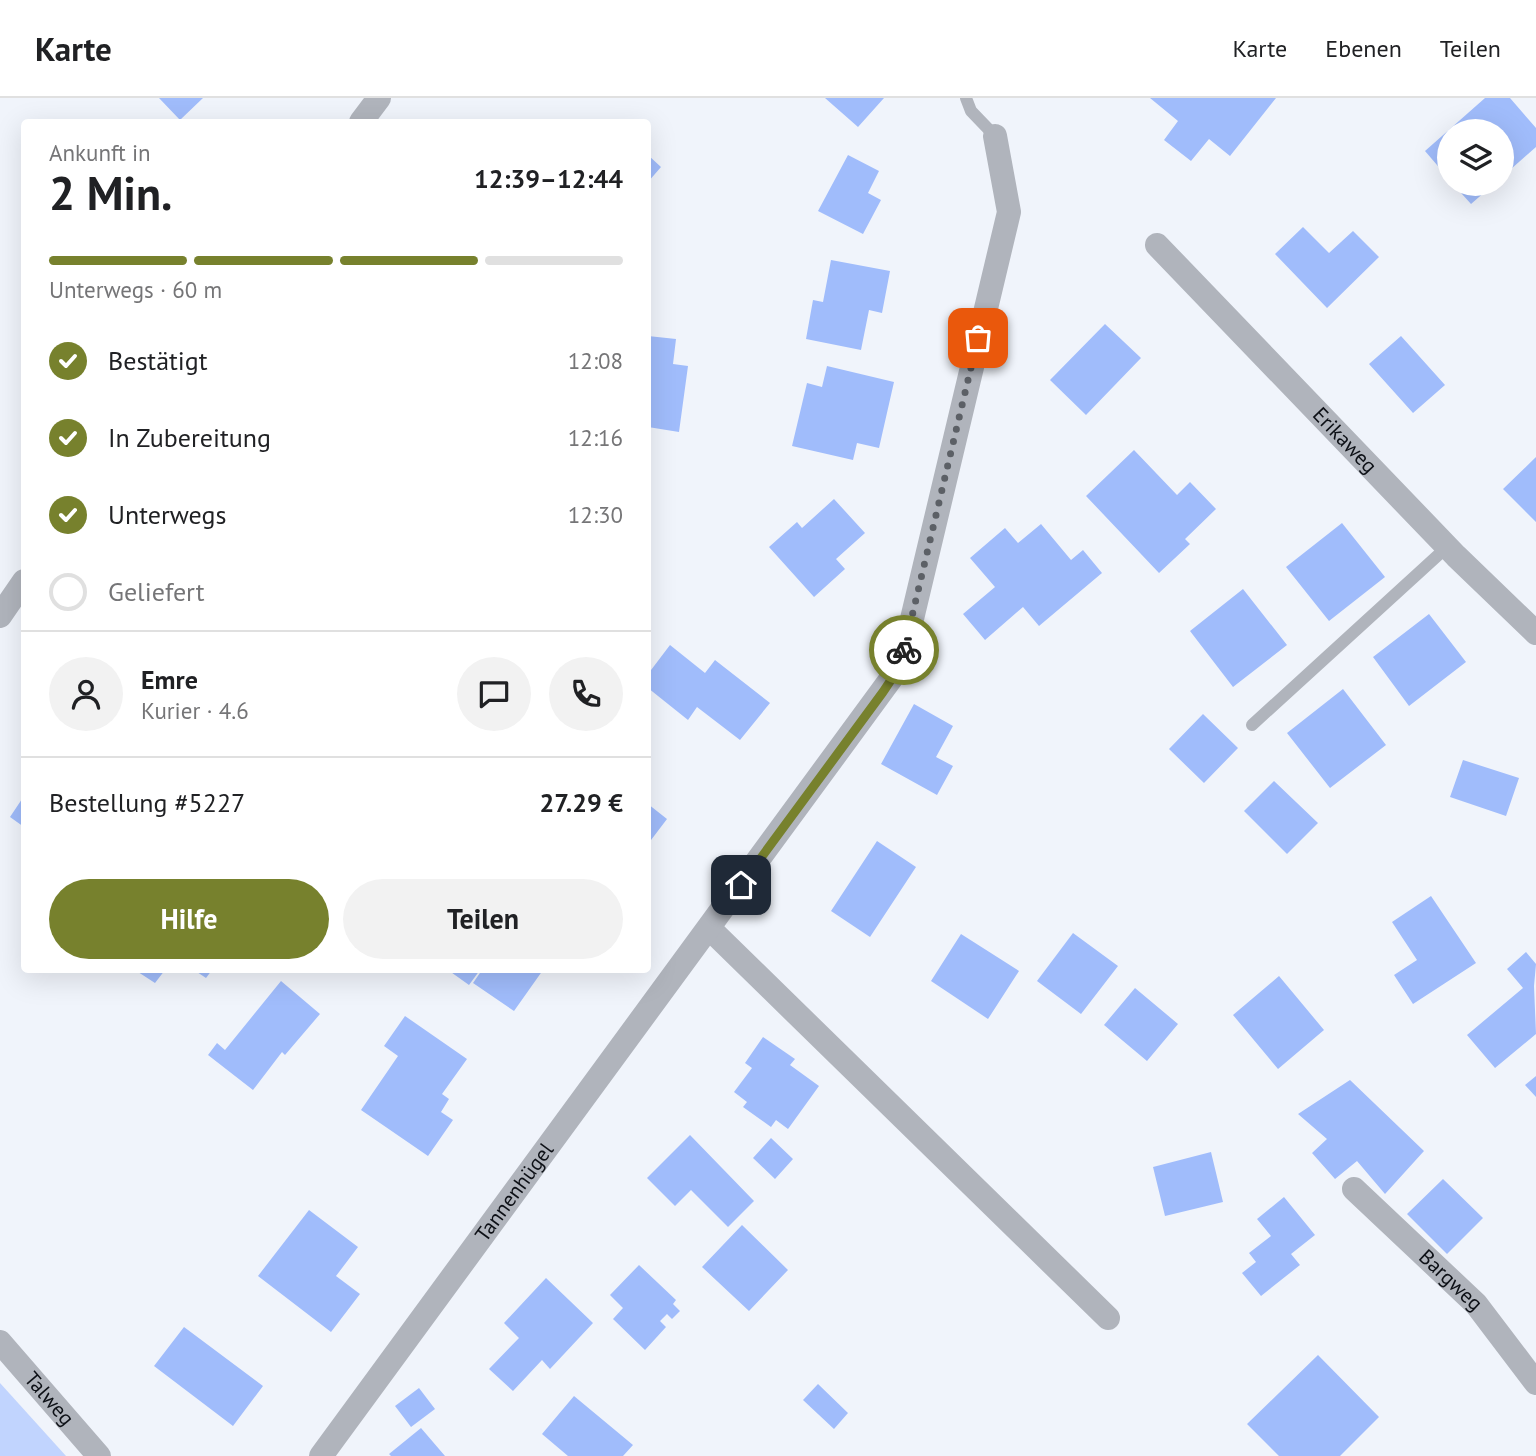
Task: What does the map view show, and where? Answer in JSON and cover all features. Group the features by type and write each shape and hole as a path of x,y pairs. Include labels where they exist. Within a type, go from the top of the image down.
{"street":[{"path":"363,119 379,98"},
{"name":"Tannenhügel","path":"321,1456 901,665 1009,212 995,136"},
{"name":"Erikaweg","path":"1157,245 1447,547 1536,633"},
{"path":"0,616 21,586"},
{"path":"709,928 1108,1318"},
{"name":"Bargweg","path":"1354,1189 1476,1304 1536,1383"},
{"name":"Talweg","path":"0,1342 99,1456"}],"lane":[{"name":"Tannenhügel","path":"966,98 971,111 995,136"},
{"path":"1252,725 1447,547"}],"shaded area":[{"path":"0,1383 66,1456 0,1456"}],"building":[{"path":"159,98 203,98 181,119"},
{"path":"825,98 884,98 858,127"},
{"path":"1150,98 1276,98 1230,156 1209,139 1191,161 1164,140 1178,121"},
{"path":"1485,98 1510,98 1536,128 1536,147 1514,166 1514,119 1461,119"},
{"path":"1437,140 1437,165 1425,151"},
{"path":"848,155 879,171 868,193 881,200 863,234 818,211"},
{"path":"651,158 661,167 651,179"},
{"path":"1464,196 1480,196 1471,204"},
{"path":"1303,227 1329,253 1353,231 1379,257 1327,308 1275,254"},
{"path":"831,260 890,271 882,313 869,310 861,350 806,339 813,300 823,302"},
{"path":"1105,324 1141,358 1086,415 1050,380"},
{"path":"651,336 676,339 673,364 688,366 679,432 651,427"},
{"path":"1401,336 1445,385 1413,413 1369,364"},
{"path":"827,366 894,382 879,448 857,443 853,460 792,446 807,383 822,387"},
{"path":"1134,450 1177,495 1190,482 1216,509 1185,539 1190,544 1159,573 1086,496"},
{"path":"1536,457 1536,522 1503,489"},
{"path":"834,499 865,533 836,559 845,569 814,597 769,547 797,522 802,528"},
{"path":"1342,523 1385,577 1329,621 1286,567"},
{"path":"1041,524 1071,560 1083,550 1102,573 1039,626 1023,607 985,640 963,614 995,587 970,558 1005,528 1018,543"},
{"path":"1243,589 1287,645 1233,687 1190,631"},
{"path":"1429,614 1466,662 1409,706 1373,657"},
{"path":"670,645 705,673 715,660 770,703 740,740 697,707 688,720 651,690 651,670"},
{"path":"1343,689 1386,745 1330,788 1287,733"},
{"path":"914,704 953,726 936,757 953,766 937,795 881,764"},
{"path":"1203,714 1238,748 1204,783 1169,749"},
{"path":"1463,760 1519,778 1506,816 1450,797"},
{"path":"1274,781 1318,823 1287,854 1244,811"},
{"path":"21,800 21,825 10,817"},
{"path":"651,806 667,819 651,840"},
{"path":"877,841 916,867 870,937 831,911"},
{"path":"1431,896 1476,963 1413,1004 1394,975 1417,960 1392,922"},
{"path":"1073,933 1118,966 1081,1014 1037,981"},
{"path":"961,934 1019,971 988,1019 931,981"},
{"path":"1526,952 1536,964 1536,1034 1495,1068 1467,1035 1523,988 1507,969"},
{"path":"140,973 163,973 155,983"},
{"path":"452,973 478,973 469,985"},
{"path":"480,973 541,973 514,1011 473,983"},
{"path":"1279,976 1324,1030 1278,1069 1233,1015"},
{"path":"281,981 320,1014 285,1055 282,1052 253,1090 208,1055 217,1043 225,1050"},
{"path":"1135,988 1178,1024 1147,1061 1104,1025"},
{"path":"405,1016 467,1059 442,1094 449,1099 441,1112 453,1120 428,1156 361,1110 398,1056 384,1046"},
{"path":"763,1037 795,1059 790,1065 819,1086 788,1129 776,1120 771,1127 743,1107 747,1102 734,1092 752,1068 745,1063"},
{"path":"1536,1076 1536,1097 1525,1085"},
{"path":"1350,1080 1424,1151 1385,1194 1357,1161 1335,1179 1312,1153 1327,1139 1298,1114"},
{"path":"690,1135 754,1201 728,1227 691,1190 675,1206 647,1178"},
{"path":"771,1138 793,1159 775,1179 753,1158"},
{"path":"1211,1152 1223,1202 1165,1216 1153,1167"},
{"path":"1443,1179 1483,1218 1447,1254 1407,1214"},
{"path":"1284,1197 1315,1235 1291,1254 1300,1265 1261,1296 1242,1273 1256,1262 1249,1253 1271,1236 1257,1219"},
{"path":"309,1210 358,1247 336,1276 360,1294 331,1332 258,1276"},
{"path":"742,1225 788,1270 749,1311 702,1267"},
{"path":"639,1265 676,1300 673,1304 680,1311 672,1319 667,1314 660,1321 666,1327 645,1350 613,1319 623,1308 610,1295"},
{"path":"546,1278 593,1323 550,1369 542,1360 513,1391 489,1369 519,1338 504,1323"},
{"path":"184,1327 263,1386 233,1426 154,1366"},
{"path":"1318,1355 1379,1417 1340,1456 1279,1456 1247,1424"},
{"path":"818,1384 848,1413 834,1429 803,1400"},
{"path":"419,1388 435,1409 411,1427 395,1406"},
{"path":"574,1396 633,1445 623,1456 568,1456 542,1434"},
{"path":"421,1428 445,1456 389,1454"}],"way so far":[{"path":"904,650 978,338"}],"route":[{"path":"741,885 883,692 901,665 904,650"}]}
